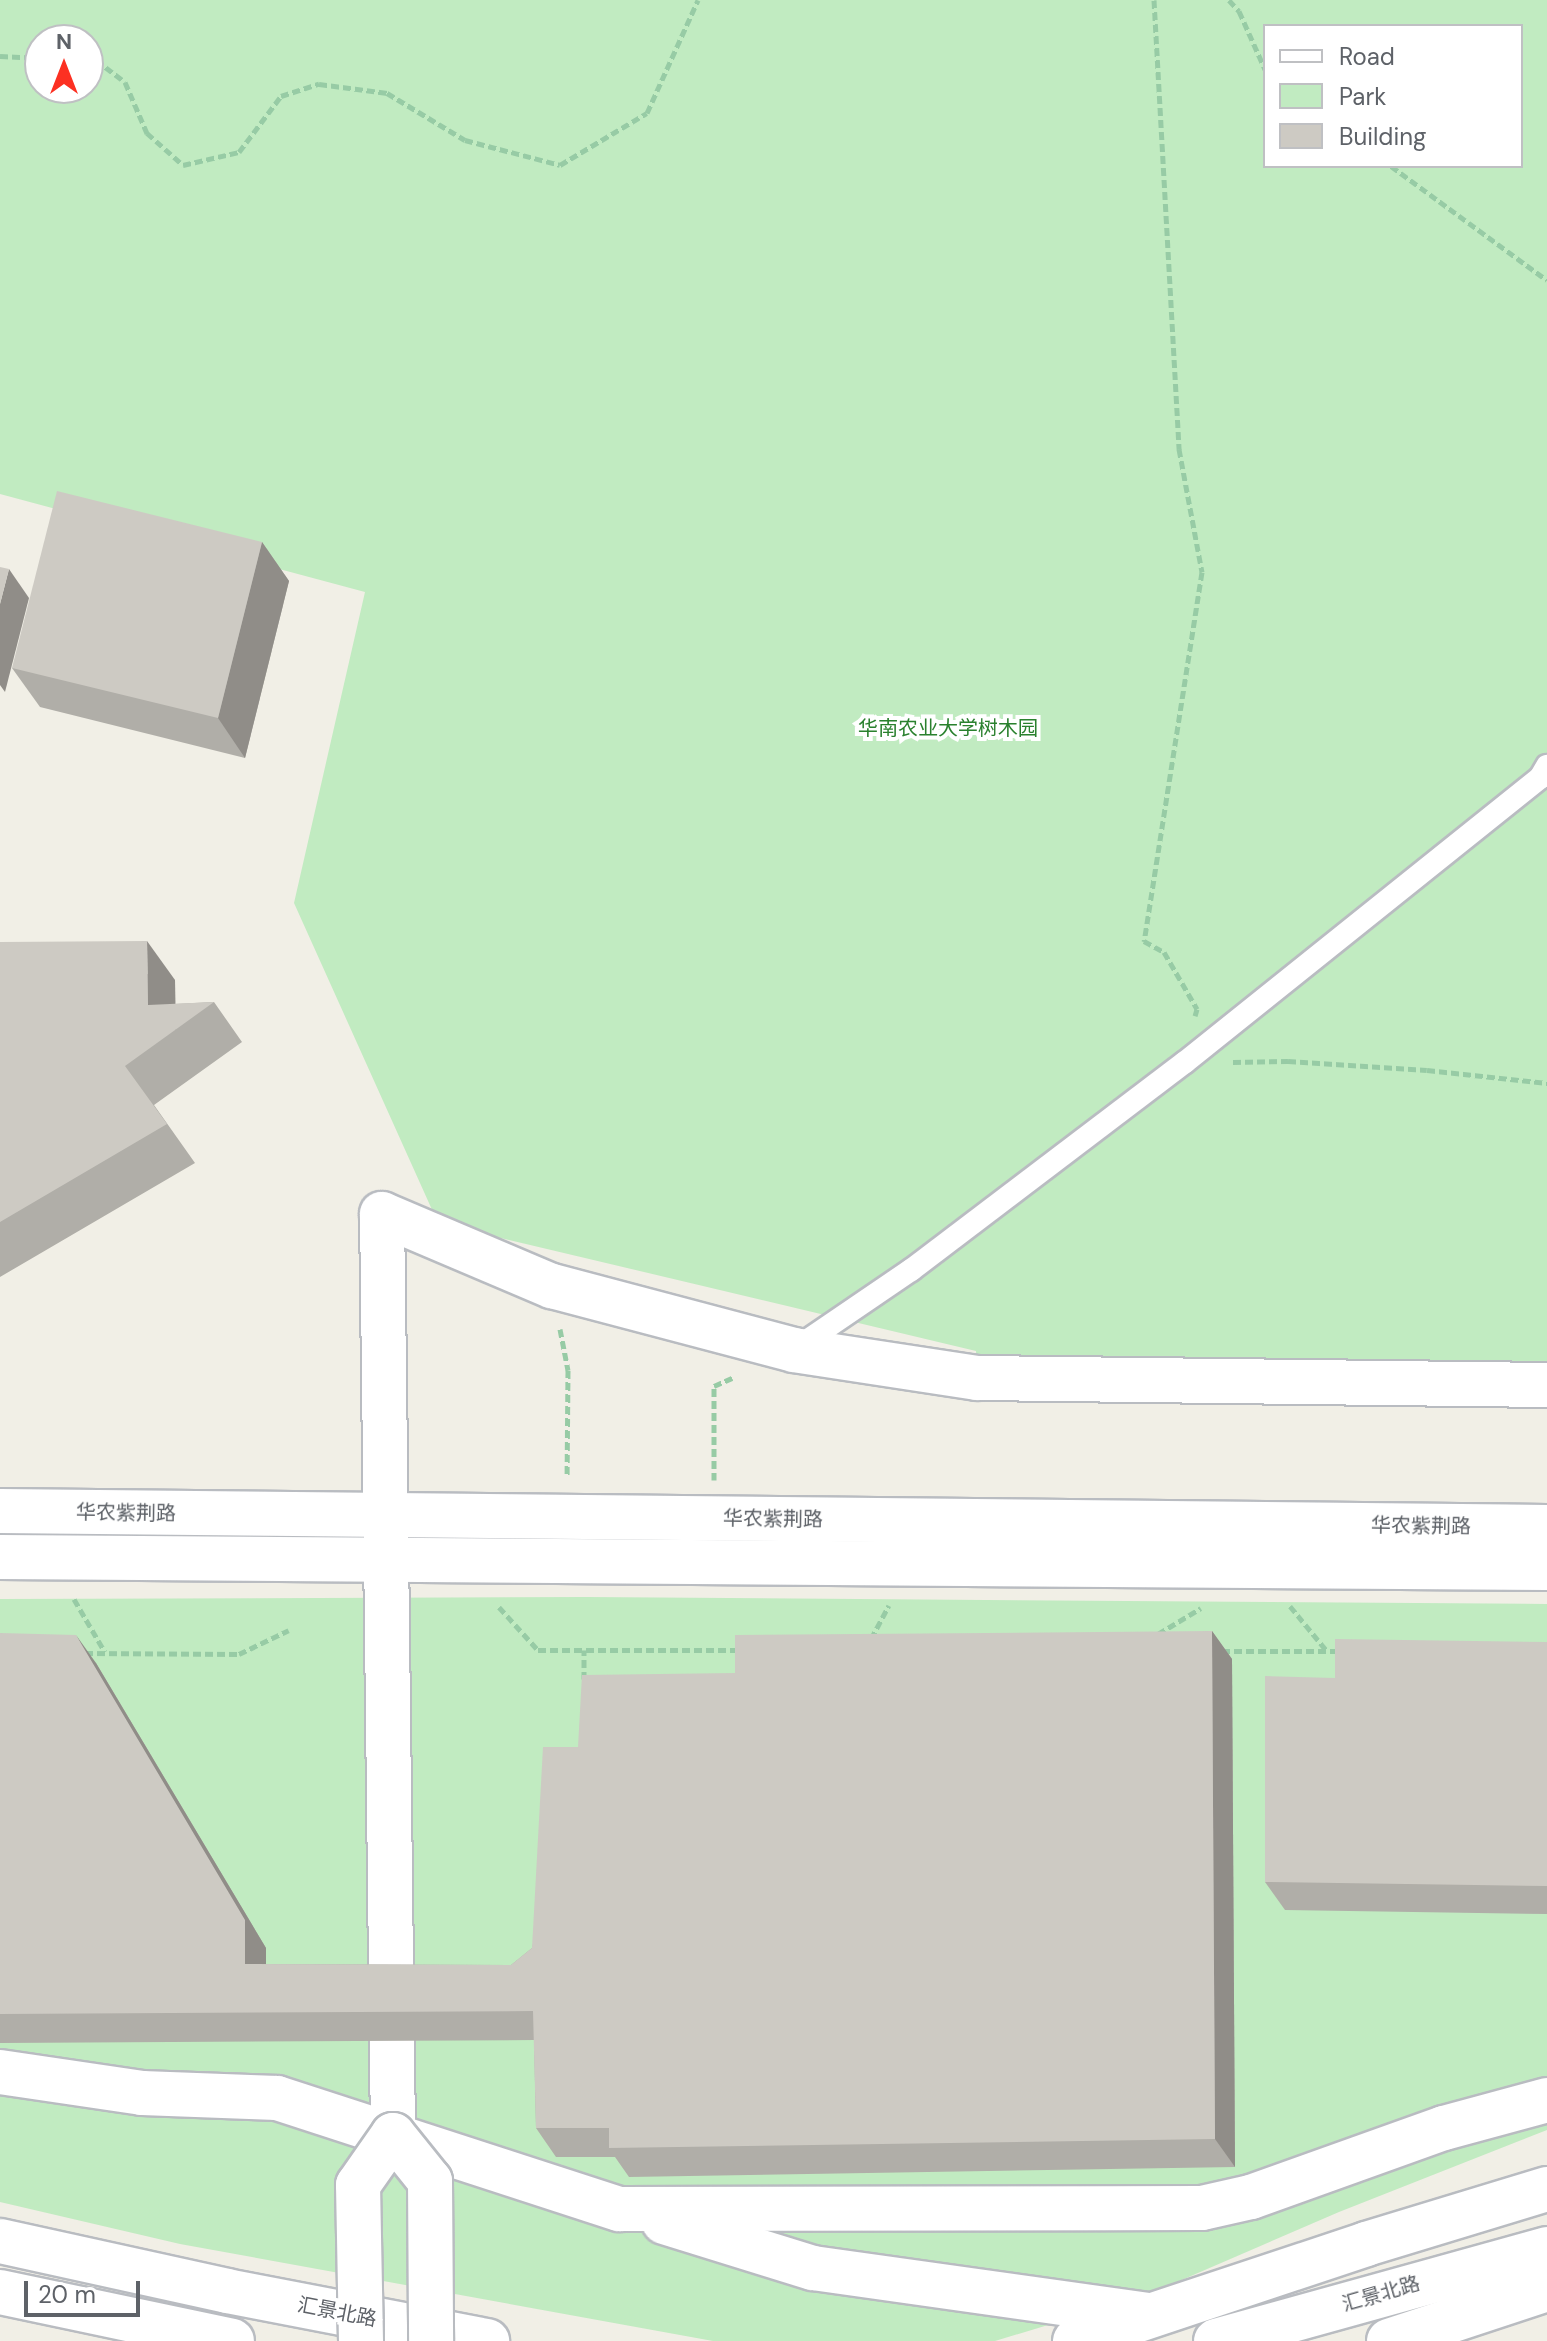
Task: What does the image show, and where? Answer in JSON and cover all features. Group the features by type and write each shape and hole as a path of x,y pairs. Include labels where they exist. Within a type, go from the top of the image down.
{"street":[{"path":"361,2341 358,2185 393,2135 382,1214 552,1286 794,1350 977,1378 1547,1385"},
{"name":"华农紫荆路","path":"0,1511 1547,1527"},
{"name":"华农紫荆路","path":"0,1557 1547,1568"},
{"path":"0,2072 142,2093 277,2098 619,2209 813,2268 1147,2315"},
{"path":"619,2209 1202,2208 1251,2197 1444,2128 1547,2100"},
{"path":"393,2135 430,2181 431,2341"},
{"path":"1075,2341 1366,2244 1547,2189"},
{"name":"汇景北路","path":"0,2241 227,2291 487,2341"},
{"name":"汇景北路","path":"1216,2341 1547,2249"},
{"path":"1402,2336 1547,2289"},
{"path":"0,2292 232,2341"}],"lane":[{"path":"794,1350 911,1270 1184,1063 1540,778 1547,766"}],"path":[{"path":"104,66 125,82 147,133 183,165 239,152 281,96 319,84 387,93 465,140 560,165 647,113 698,0"},
{"path":"1154,0 1179,449 1202,572 1144,941 1164,952 1197,1009 1184,1063 1288,1061 1427,1070 1547,1083"},
{"path":"1229,0 1239,11 1263,65"},
{"path":"0,56 24,57"},
{"path":"1394,168 1547,280"},
{"path":"714,1489 714,1386 794,1350"},
{"path":"567,1488 568,1370"},
{"path":"66,1585 106,1653"},
{"path":"865,1650 892,1599"},
{"path":"1287,1602 1327,1651"},
{"path":"1155,1636 1205,1605"},
{"path":"499,1607 538,1650 756,1650"},
{"path":"75,1653 239,1654 289,1630"},
{"path":"584,1650 584,1682"},
{"path":"1221,1651 1342,1651"}],"green space":[{"name":"华南农业大学树木园","path":"0,0 1547,0 1547,1392 979,1401 976,1351 438,1223 294,903 365,592 0,494"},
{"path":"586,1597 1547,1604 1547,2130 1339,2212 1147,2295 995,2341 713,2341 180,2244 0,2202 0,1599"}],"building":[{"path":"57,491 262,542 218,718 12,668"},
{"path":"0,567 9,569 0,604"},
{"path":"147,941 148,1005 214,1002 125,1066 167,1124 0,1222 0,942"},
{"path":"1212,1631 1215,2139 609,2148 609,2128 536,2128 533,2011 0,2014 0,1633 76,1635 245,1920 245,1964 511,1965 532,1948 543,1747 578,1747 582,1675 735,1673 735,1635"},
{"path":"1335,1639 1547,1642 1547,1886 1265,1882 1265,1676 1335,1678"}]}
